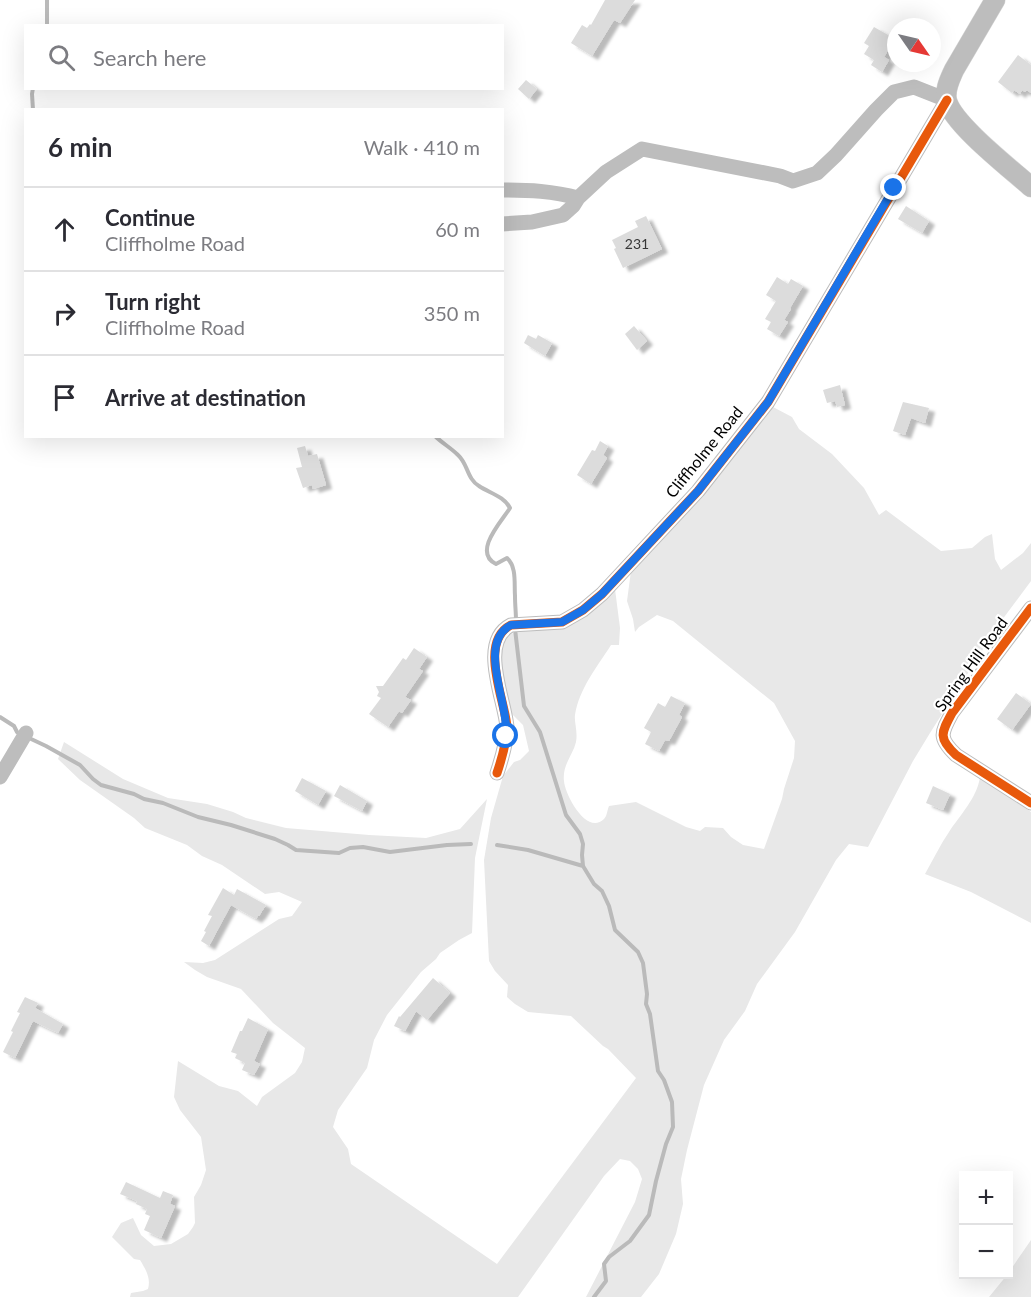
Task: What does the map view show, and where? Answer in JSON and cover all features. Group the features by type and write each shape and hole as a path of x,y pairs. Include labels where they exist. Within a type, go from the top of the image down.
{"main road":[{"path":"995,0 954,70 949,82 947,100 958,120 1031,187"}],"street":[{"path":"504,224 532,222 563,215 606,172 642,149 793,181 818,173 894,92 914,87 947,100"},
{"name":"Cliffholme Road","path":"497,773 503,756 507,729 504,705 496,675 496,645 500,636 507,627 562,622 583,610 615,580 704,484 768,402 947,100"},
{"path":"504,190 538,190 578,198"},
{"name":"Spring Hill Road","path":"1031,608 952,713 943,732 946,746 956,755 1031,803"},
{"path":"0,777 24,736"}],"shaded area":[{"path":"773,407 792,417 799,429 832,454 864,488 879,515 886,510 941,551 972,548 992,534 995,559 1001,570 1023,553 1031,543 1031,581 999,624 930,733 868,847 849,844 836,860 795,932 757,984 745,1011 724,1040 704,1085 681,1179 683,1204 676,1234 659,1274 641,1297 586,1297 635,1202 642,1179 638,1169 630,1161 620,1159 604,1176 518,1297 130,1297 131,1293 148,1289 147,1274 140,1260 134,1259 112,1237 121,1223 133,1218 141,1235 154,1246 171,1244 188,1234 195,1223 194,1197 206,1170 201,1137 180,1110 174,1097 178,1061 219,1086 238,1091 257,1106 262,1097 295,1073 302,1062 305,1048 273,1023 241,989 207,977 184,962 203,963 215,960 279,919 292,916 302,902 279,892 265,894 187,845 145,828 80,780 58,759 64,742 123,779 168,798 207,804 246,818 286,828 426,838 460,829 487,799 475,858 472,933 440,953 421,972 387,1015 374,1040 367,1068 338,1110 333,1127 348,1149 351,1164 497,1264 636,1078 571,1016 528,1012 515,1004 507,997 508,985 489,961 484,860 491,818 503,776 514,762 520,760 529,751 523,725 512,714 499,663 500,647 509,635 523,629 559,629 615,589 620,628 619,645 611,645 584,687 575,715 576,742 564,775 565,787 573,804 584,818 597,823 605,818 609,806 636,802 686,827 700,831 705,827 723,828 743,845 764,849 794,758 795,741 774,703 673,621 657,615 635,632 627,601 631,571 693,507"},
{"path":"980,777 1031,812 1031,923 971,892 925,874 946,837 972,799"},
{"path":"1031,1240 1031,1297 989,1297 1004,1279 1013,1279 1013,1267"}],"building":[{"path":"605,0 635,0 620,23 614,20 592,56 571,43 582,25 587,28 591,25"},
{"path":"874,27 887,34 887,52 884,57 887,59 887,63 882,72 871,65 874,60 864,54 869,46 864,43"},
{"path":"1018,55 1031,65 1031,93 1022,90 1020,94 1014,90 1012,93 998,82"},
{"path":"526,80 537,89 529,99 518,89"},
{"path":"906,206 929,221 922,233 898,219"},
{"path":"646,216 662,249 623,268 612,240 638,227 635,221"},
{"path":"777,277 788,284 791,279 803,286 784,320 788,322 779,336 767,329 771,322 765,319 776,301 766,295"},
{"path":"634,326 647,341 637,350 625,334"},
{"path":"528,335 536,339 538,335 552,343 545,356 524,343"},
{"path":"840,385 845,405 837,407 835,401 827,403 823,390"},
{"path":"903,402 929,408 925,423 911,418 905,435 893,431"},
{"path":"600,441 608,446 603,455 607,458 591,484 577,475"},
{"path":"305,446 308,456 317,454 326,485 313,489 312,485 303,488 296,468 302,467 297,448"},
{"path":"414,648 427,657 419,669 423,671 405,697 411,700 402,713 399,711 388,727 369,714 381,698 377,696 379,692 376,686 383,686 403,658 406,660"},
{"path":"1016,693 1031,704 1012,730 997,719"},
{"path":"671,696 685,703 679,715 682,717 669,741 665,740 659,751 645,744 651,732 644,728 658,703 665,707"},
{"path":"302,778 326,791 318,805 295,791"},
{"path":"340,785 367,801 362,811 334,796"},
{"path":"933,786 950,794 943,810 926,803"},
{"path":"223,888 234,895 237,889 266,905 256,919 231,905 209,946 201,941 212,916 208,915"},
{"path":"433,978 450,993 427,1020 416,1011 405,1031 394,1026 399,1016"},
{"path":"25,997 38,1003 35,1008 63,1024 58,1033 33,1021 15,1058 3,1052 20,1013 17,1012"},
{"path":"248,1018 268,1029 254,1061 260,1064 254,1075 242,1070 245,1063 235,1058 237,1054 231,1052"},
{"path":"126,1182 160,1198 163,1191 173,1195 170,1204 175,1206 161,1238 144,1230 150,1216 145,1214 147,1209 136,1204 137,1201 120,1194"}],"waterway":[{"path":"47,0 47,24"},
{"path":"33,90 33,108"},
{"path":"438,438 461,459 475,483 500,498 510,508 491,536 487,552 489,559 496,564 507,558 512,566 516,621"},
{"path":"515,629 524,706 540,732 566,815 580,834 583,844 583,866 594,884 602,891 609,906 615,930 638,952 643,963 646,1004 650,1014 658,1071 672,1102 673,1127 666,1144 649,1215 630,1241 609,1257 604,1264 606,1281 594,1297"},
{"path":"0,717 14,726 22,735"},
{"path":"29,738 80,765 101,785 163,803 198,817 275,839 296,850 339,853 350,848 363,847 390,852 471,844"},
{"path":"497,845 528,850 583,866"}],"cycle path":[{"path":"497,773 507,727 495,658 496,644 501,633 511,625 562,622 583,610 602,594 698,491 768,402 947,100"},
{"path":"1031,608 952,713 943,735 946,744 956,755 1031,803"}],"route":[{"path":"506,736 504,705 496,675 496,645 500,636 511,625 562,622 583,610 602,594 698,491 768,402 894,188"}]}
